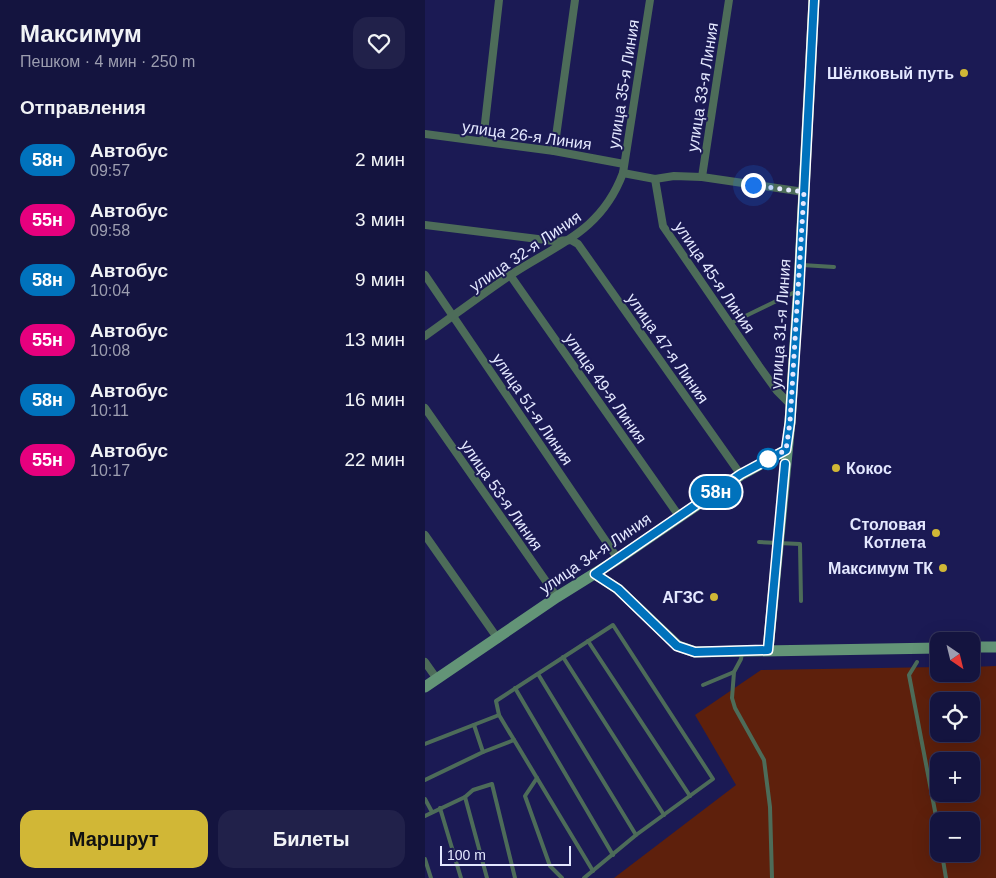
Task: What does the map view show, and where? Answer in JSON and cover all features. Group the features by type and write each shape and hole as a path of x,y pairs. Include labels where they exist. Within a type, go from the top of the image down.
{"street":[{"path":"483,141 499,0"},
{"path":"554,150 575,0"},
{"name":"улица 35-я Линия","path":"623,173 650,0"},
{"name":"улица 33-я Линия","path":"702,177 729,0"},
{"name":"улица 31-я Линия","path":"768,650 791,405 814,0"},
{"name":"улица 26-я Линия","path":"425,134 554,150 624,164"},
{"path":"623,173 655,179 675,176 702,177 804,192"},
{"name":"улица 32-я Линия","path":"425,336 510,275 571,240 591,223 606,206 617,189 623,173"},
{"name":"улица 45-я Линия","path":"655,179 663,226 729,324 777,391 791,405"},
{"path":"425,225 555,241 571,240"},
{"name":"улица 47-я Линия","path":"571,240 578,244 741,474"},
{"name":"улица 51-я Линия","path":"425,274 618,559"},
{"name":"улица 49-я Линия","path":"510,275 679,516"},
{"name":"улица 53-я Линия","path":"425,408 557,598"},
{"name":"улица 34-я Линия","path":"425,687 618,559 741,474 786,450"},
{"path":"425,535 498,639"},
{"path":"595,574 618,589 677,646 695,652 930,648"},
{"path":"980,647 996,647"},
{"path":"425,662 437,679"}],"lane":[{"path":"800,265 834,267"},
{"path":"729,324 799,290"},
{"path":"759,542 800,544 801,600"},
{"path":"584,878 593,872 636,835 713,779 613,625 495,701 499,715 593,872"},
{"path":"588,641 690,796"},
{"path":"743,650 741,659 734,672 732,698 735,708 763,760 770,807 773,878"},
{"path":"563,657 664,815"},
{"path":"917,662 909,674 935,812"},
{"path":"703,685 734,672"},
{"path":"538,674 636,835"},
{"path":"515,688 613,855"},
{"path":"425,744 499,715"},
{"path":"474,725 483,752"},
{"path":"425,780 483,752 514,740"},
{"path":"537,778 525,796 550,866 562,878"},
{"path":"425,816 465,797 473,790 492,784 515,878"},
{"path":"465,797 487,878"},
{"path":"425,799 432,812"},
{"path":"440,808 461,878"},
{"path":"425,859 431,878"},
{"path":"943,862 946,878"}],"shaded area":[{"path":"996,666 996,878 614,878 736,785 695,715 761,670 930,667 930,682 980,682 980,667"}],"bus line":[{"name":"58н","path":"785,464 768,650 695,652 677,646 618,589 595,574 741,474 786,450 790,422 799,290 814,0"}],"place":[{"name":"Шёлковый путь","path":"964,73"},
{"name":"Кокос","path":"836,468"},
{"name":"Столовая Котлета","path":"936,533"},
{"name":"Максимум ТК","path":"943,568"},
{"name":"АГЗС","path":"714,597"}],"route":[{"path":"753,185 804,192 790,422 786,450 768,459"}]}
